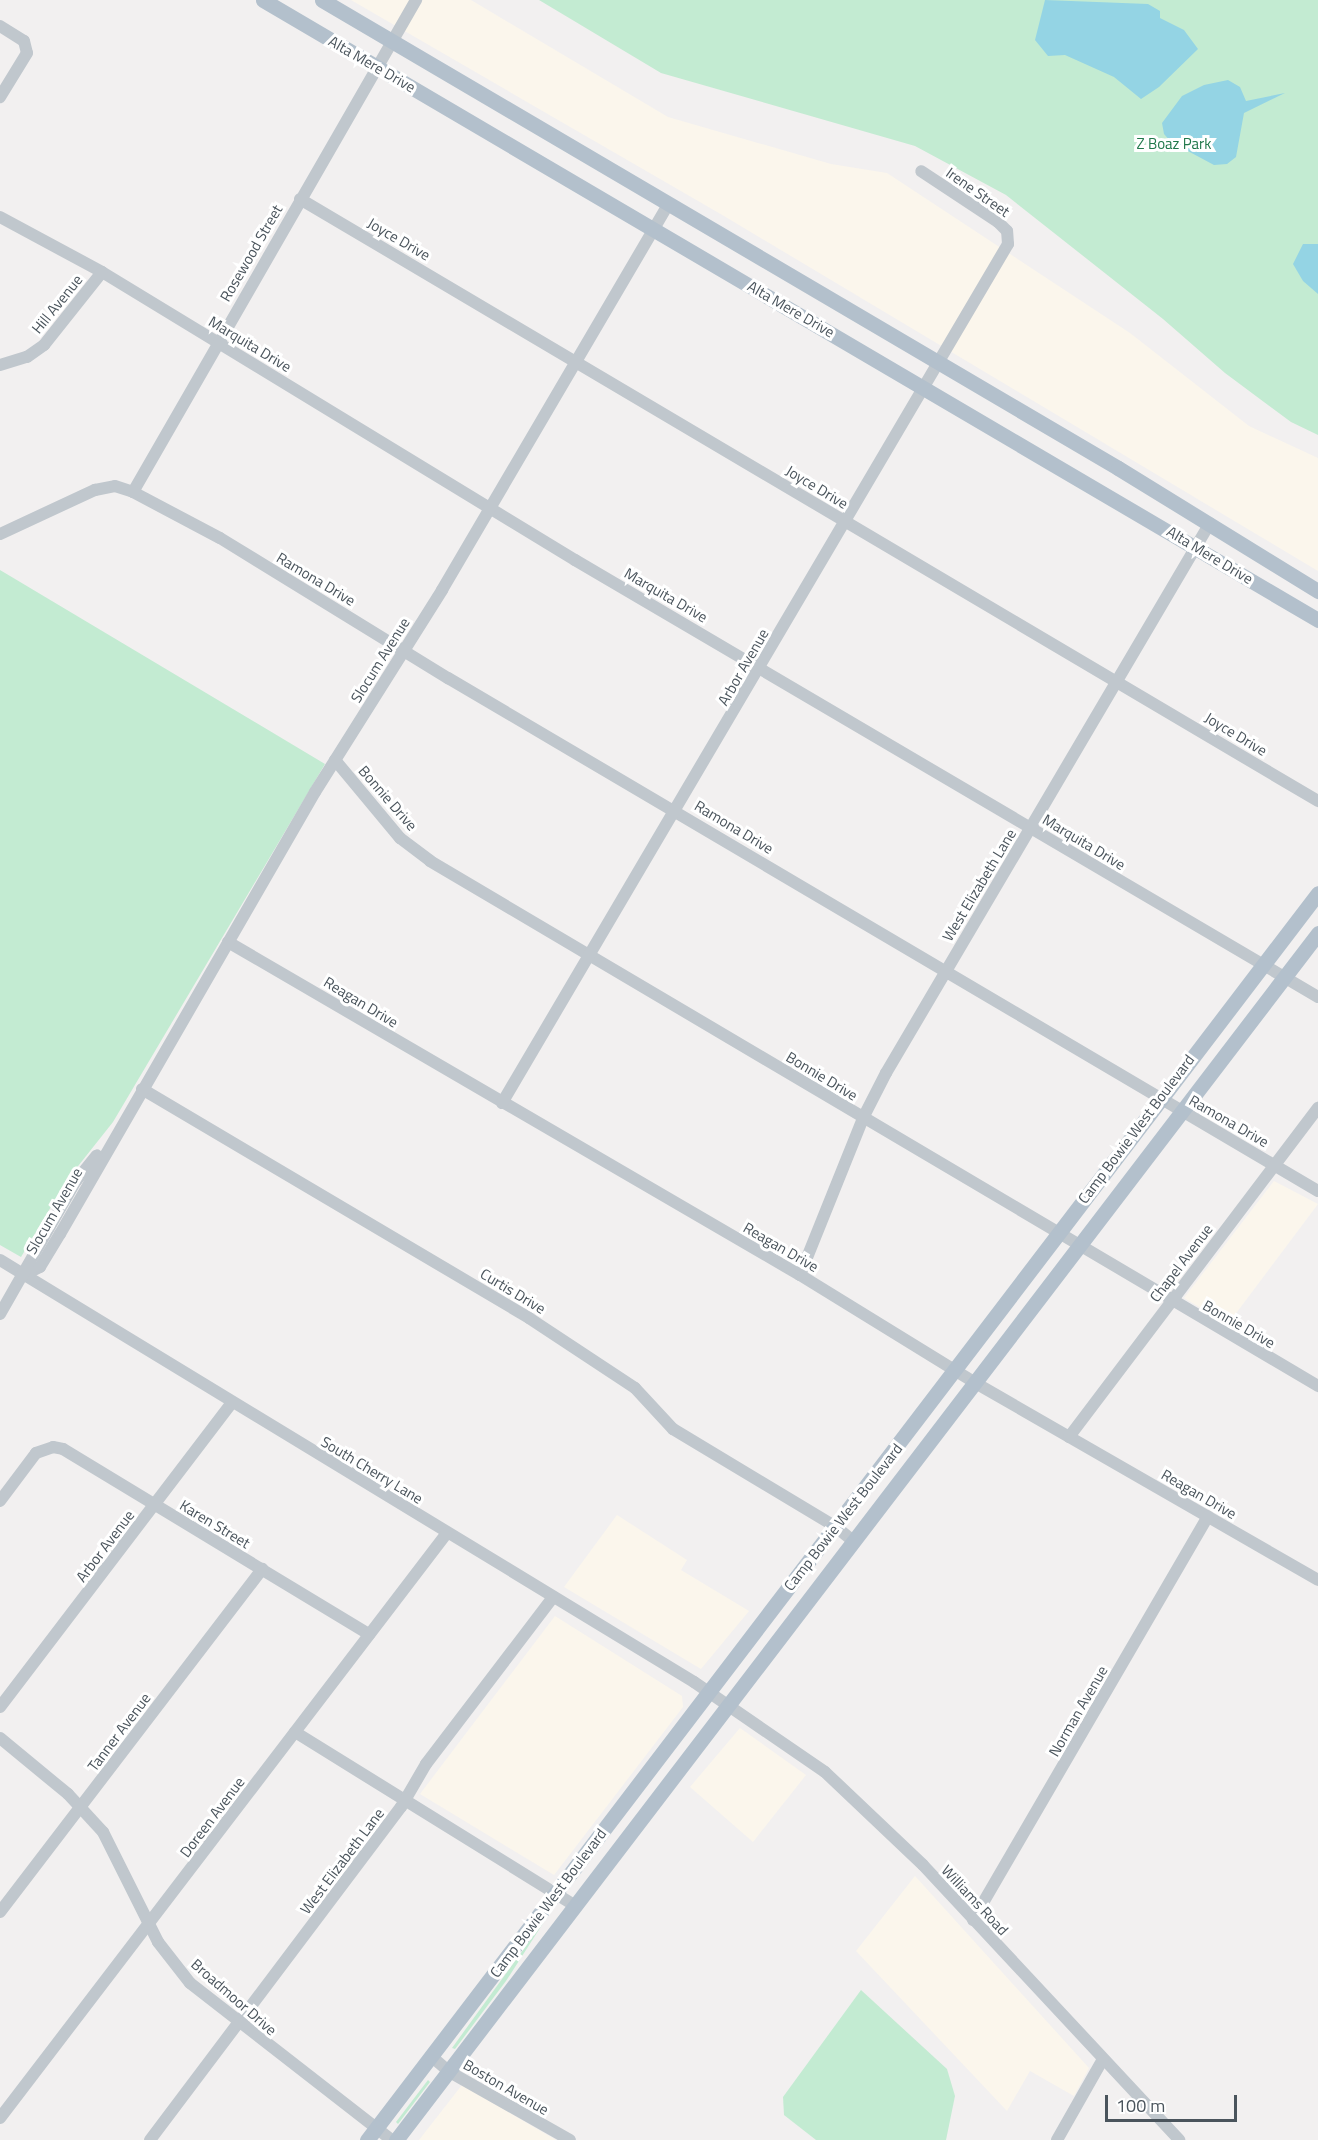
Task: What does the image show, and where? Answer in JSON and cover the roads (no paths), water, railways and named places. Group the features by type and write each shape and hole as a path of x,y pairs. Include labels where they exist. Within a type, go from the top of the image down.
{"main road":[{"name":"Alta Mere Drive","path":"263,0 1318,620"},
{"name":"Alta Mere Drive","path":"322,0 1210,523 1318,591"},
{"name":"Camp Bowie West Boulevard","path":"371,2134 956,1371 1057,1233 1318,893"},
{"name":"Camp Bowie West Boulevard","path":"394,2140 728,1706 972,1381 1318,933"}],"street":[{"name":"Rosewood Street","path":"133,492 416,0"},
{"path":"0,26 24,41 27,53 0,97"},
{"name":"Irene Street","path":"921,171 998,222 1007,231 1008,244"},
{"name":"Joyce Drive","path":"300,199 577,360 1318,801"},
{"name":"Slocum Avenue","path":"0,1314 24,1275 40,1267 335,759 404,651 668,205"},
{"name":"Marquita Drive","path":"0,216 102,272 490,506 575,560 1318,997"},
{"name":"Arbor Avenue","path":"502,1103 677,811 1008,244"},
{"name":"Hill Avenue","path":"0,365 27,357 44,345 102,272"},
{"path":"0,534 95,490 115,486 133,492"},
{"name":"Ramona Drive","path":"133,492 220,538 404,651 1318,1191"},
{"name":"West Elizabeth Lane","path":"800,1275 863,1118 945,971 1210,523"},
{"name":"Bonnie Drive","path":"335,759 400,838 430,861 1171,1302 1318,1386"},
{"name":"Reagan Drive","path":"228,942 800,1275 972,1381 1318,1580"},
{"name":"Curtis Drive","path":"142,1089 529,1318 635,1388 673,1429 836,1527 852,1540"},
{"name":"Chapel Avenue","path":"1069,1437 1318,1108"},
{"name":"South Cherry Lane","path":"0,1260 709,1691 728,1706"},
{"name":"Arbor Avenue","path":"0,1707 232,1402"},
{"name":"Karen Street","path":"0,1501 44,1448 63,1449 369,1634"},
{"name":"Norman Avenue","path":"974,1920 1208,1516"},
{"name":"Doreen Avenue","path":"0,2118 149,1926 447,1533"},
{"name":"Tanner Avenue","path":"0,1912 262,1569"},
{"name":"West Elizabeth Lane","path":"150,2140 405,1798 426,1764 553,1597"},
{"name":"Williams Road","path":"728,1706 844,1788 974,1920 1179,2140"},
{"path":"295,1732 405,1798 574,1905"},
{"name":"Broadmoor Drive","path":"0,1738 80,1807 114,1848 149,1926 180,1973 371,2134 394,2140"},
{"name":"Boston Avenue","path":"431,2056 448,2071 570,2140"},
{"path":"1058,2140 1103,2059"}],"water":[{"path":"1045,0 1148,4 1160,11 1160,18 1184,30 1198,49 1159,87 1141,99 1114,77 1065,55 1048,56 1035,40"},
{"path":"1228,80 1240,87 1246,101 1285,93 1244,113 1236,157 1227,164 1214,165 1171,142 1164,134 1162,123 1182,96 1204,85"},
{"path":"1303,244 1318,244 1318,294 1303,281 1293,264"}],"park label":[{"name":"Z Boaz Park","path":"1174,144"}]}
